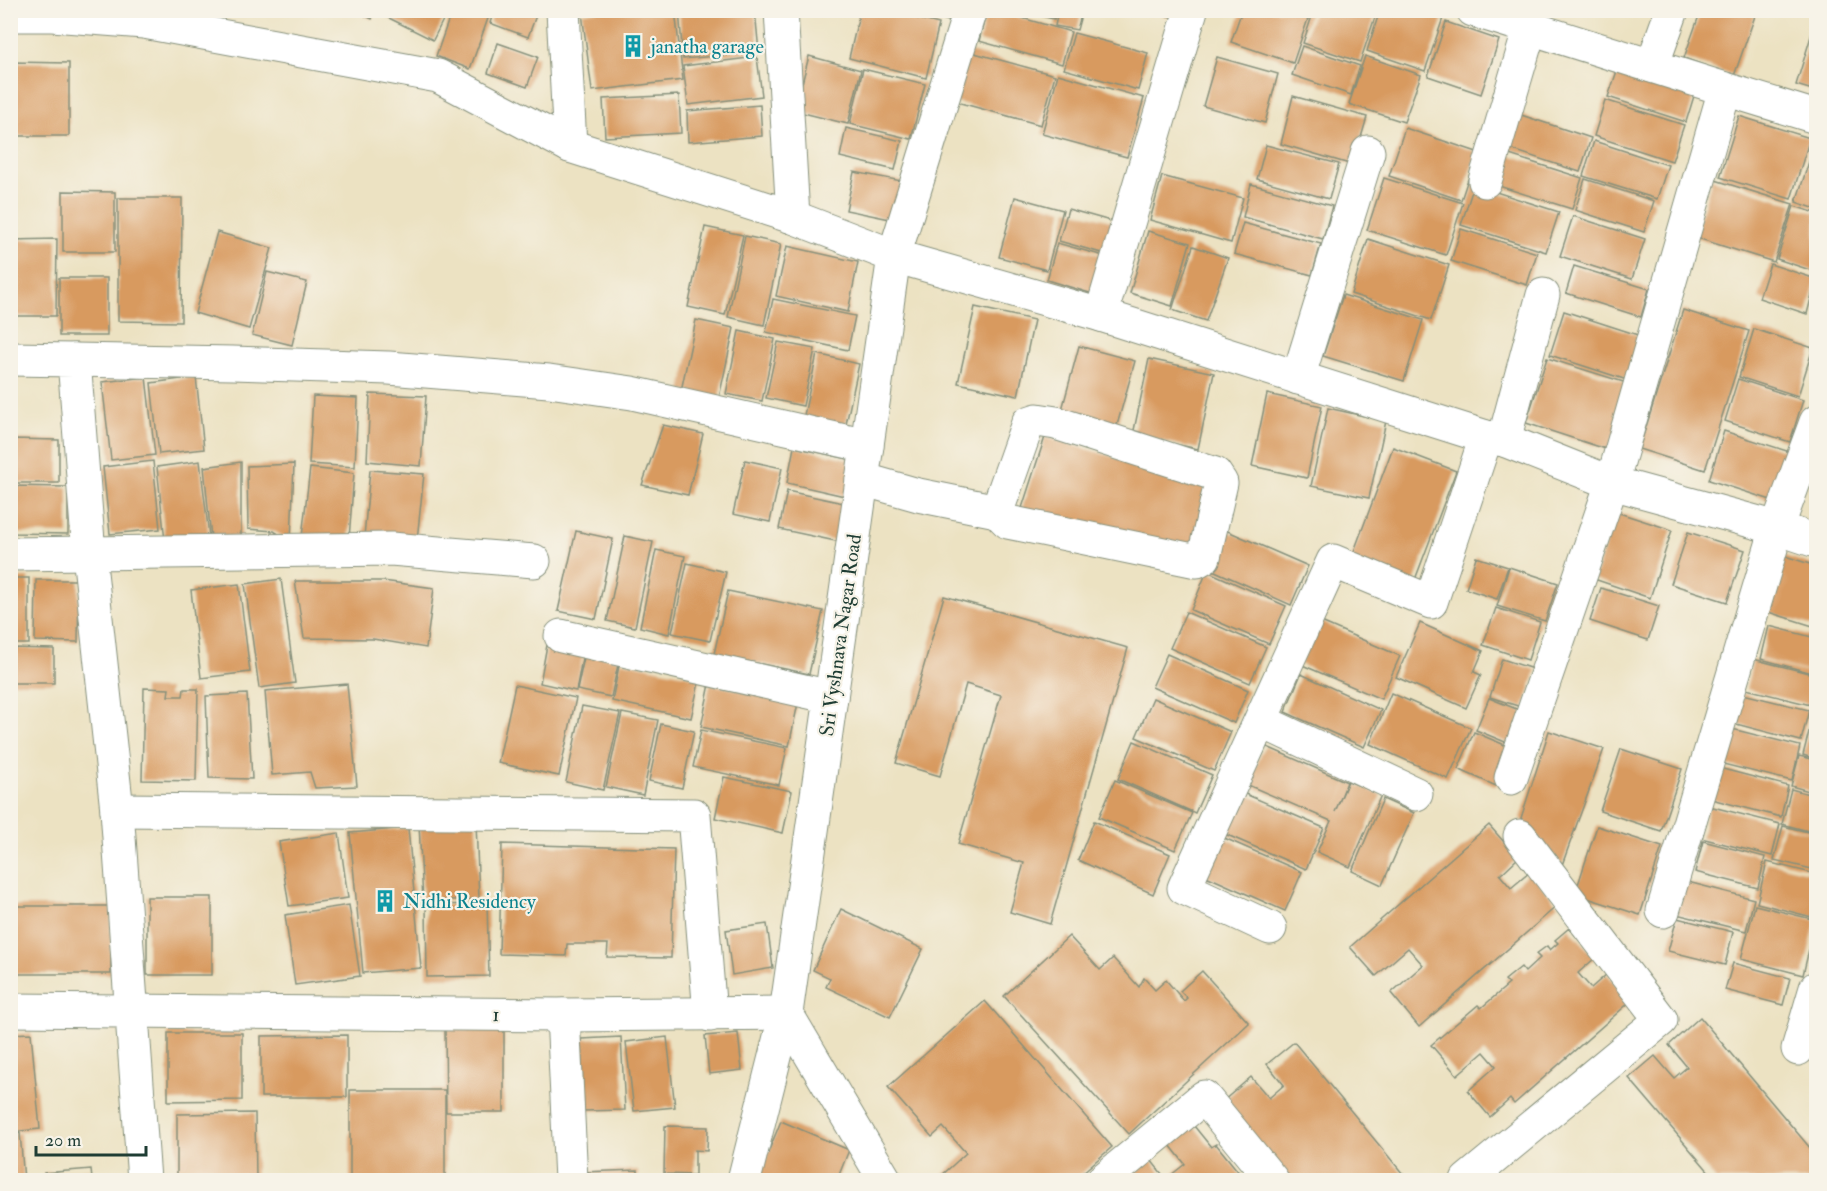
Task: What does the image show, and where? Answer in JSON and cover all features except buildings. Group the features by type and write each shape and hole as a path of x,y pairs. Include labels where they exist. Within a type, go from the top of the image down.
{"street":[{"path":"563,10 570,146"},
{"path":"781,10 793,217"},
{"name":"Sri Vyshnava Nagar Road","path":"744,1180 786,1013 894,256 969,10"},
{"path":"1101,315 1191,10"},
{"path":"1473,10 1816,117"},
{"path":"1652,66 1672,10"},
{"path":"10,15 53,13 144,22 438,76 570,146 793,217 894,256 1101,315 1495,439 1612,483 1777,528 1816,542"},
{"path":"1485,182 1530,28"},
{"path":"1511,777 1612,483 1725,89"},
{"path":"1298,378 1368,152"},
{"path":"1270,928 1184,888 1332,561 1431,602 1495,439 1543,295"},
{"path":"10,359 233,363 389,369 549,381 632,393 867,446"},
{"path":"74,360 89,554 117,810 144,1180"},
{"path":"862,479 918,495 997,510 1008,522 1197,561 1204,556 1221,483 1215,474 1056,423 1037,420 1028,423 997,510"},
{"path":"1663,911 1777,528 1816,422"},
{"path":"10,554 391,549 534,561"},
{"path":"561,636 831,697"},
{"path":"1261,721 1416,794"},
{"path":"117,810 694,815 710,1015"},
{"path":"1467,1180 1661,1020 1520,836"},
{"path":"1798,1049 1816,988"},
{"name":"1","path":"10,1010 563,1015 786,1013"},
{"path":"786,1013 885,1180"},
{"path":"563,1015 571,1180"},
{"path":"1103,1180 1204,1097 1272,1180"}],"place":[{"name":"janatha garage","path":"633,46"},
{"name":"Nidhi Residency","path":"385,901"}]}
